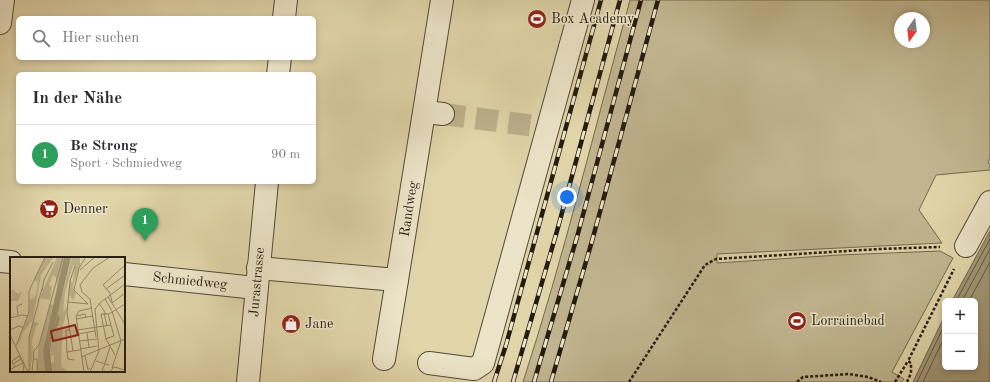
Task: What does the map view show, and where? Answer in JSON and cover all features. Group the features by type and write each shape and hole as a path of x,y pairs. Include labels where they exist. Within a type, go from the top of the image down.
{"street":[{"path":"0,23 3,0"},
{"path":"284,16 286,0"},
{"name":"Randweg","path":"384,359 397,280 434,113 442,0"},
{"path":"429,363 474,369 483,363 546,128 583,0"},
{"path":"278,72 280,60"},
{"name":"Jurastrasse","path":"248,382 267,184"},
{"path":"966,246 990,202"},
{"path":"0,260 10,262"},
{"name":"Schmiedweg","path":"125,274 257,278"},
{"path":"257,278 397,280"}],"path":[{"path":"630,382 705,265 716,259 879,249 966,246 908,361 895,382"},
{"path":"907,382 911,373 911,363 908,361"},
{"path":"797,382 803,377 849,374 868,377 881,382"}],"shaded area":[{"path":"630,0 990,0 990,158 988,163 990,164 990,170 936,175 919,210 942,243 717,254 717,263 839,255 940,251 953,258 892,372 904,379 902,382 523,382 566,239"}],"water":[{"path":"990,231 990,382 913,382 942,321 942,370 978,370 978,298 954,298"}],"tunnel":[{"path":"443,114 543,127"}],"railway":[{"path":"494,382 506,345 601,0"},
{"path":"513,382 557,231 620,0"},
{"path":"534,382 577,237 641,0"},
{"path":"551,382 592,241 658,0"}],"place":[{"name":"Box Academy","path":"537,19"},
{"name":"Denner","path":"49,209"},
{"name":"Be Strong","path":"145,241"},
{"name":"Lorrainebad","path":"797,321"},
{"name":"Jane","path":"291,324"}]}
